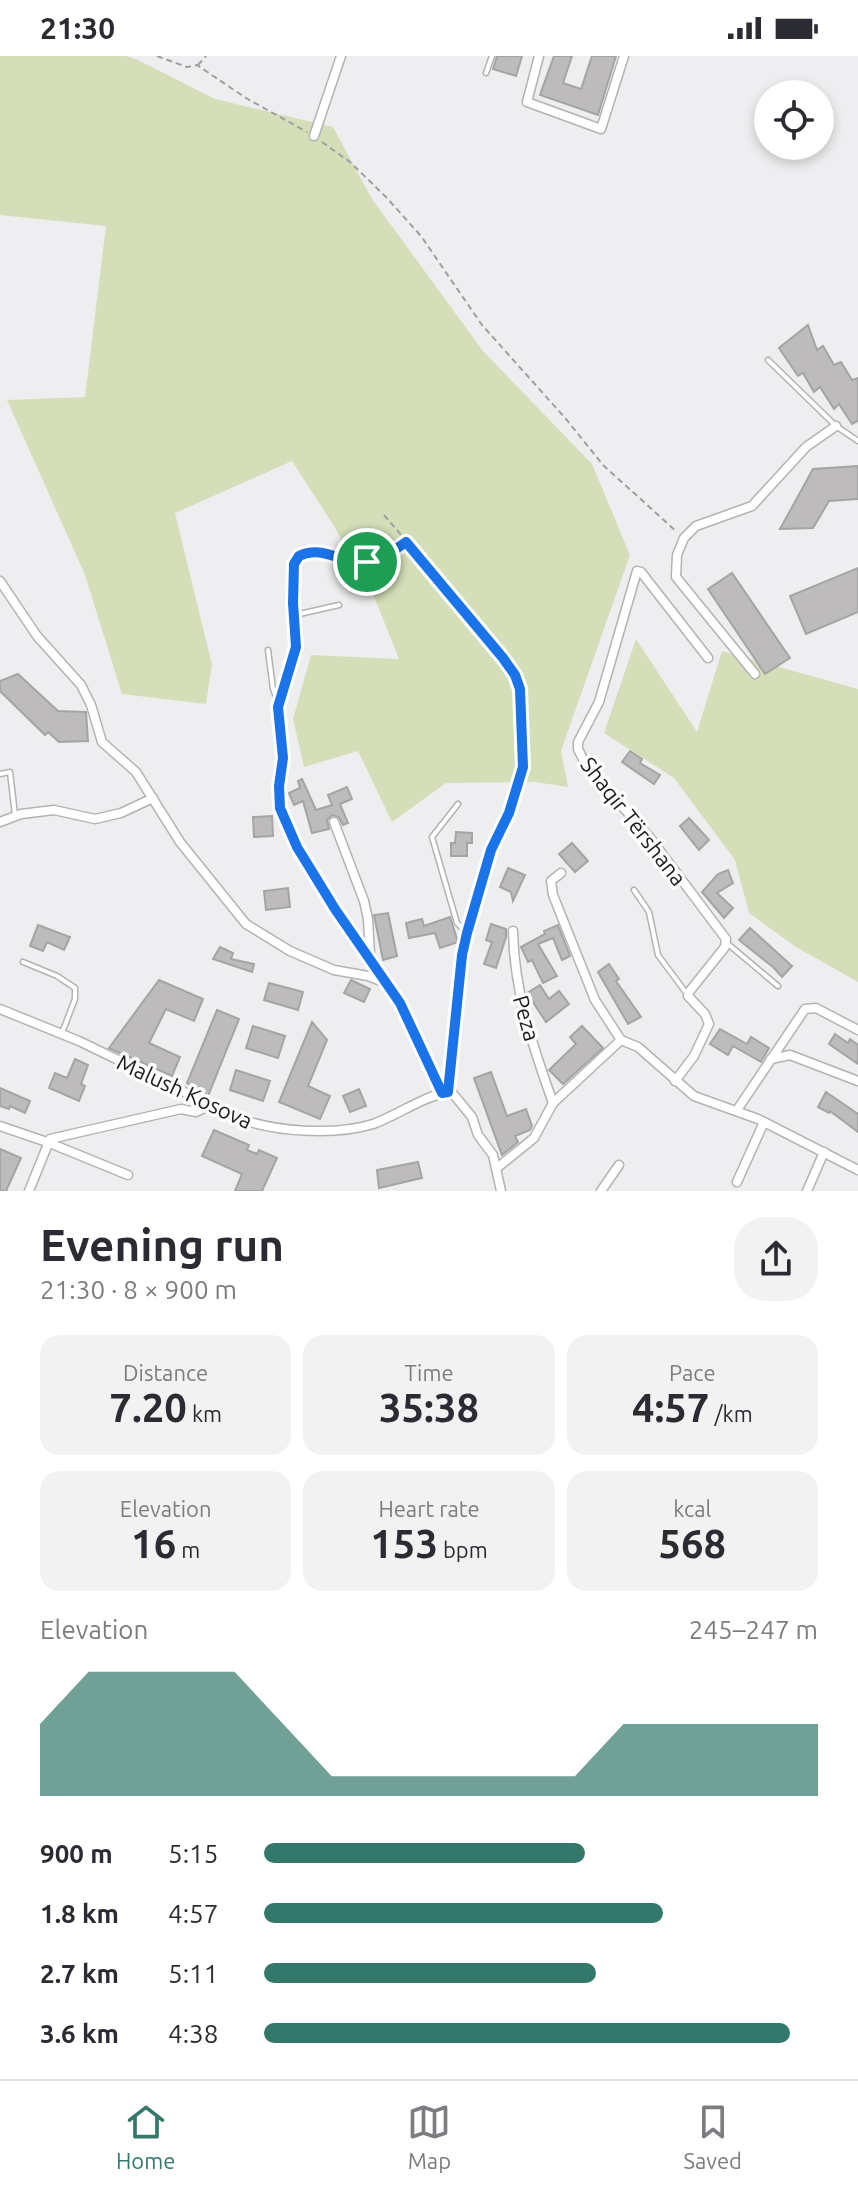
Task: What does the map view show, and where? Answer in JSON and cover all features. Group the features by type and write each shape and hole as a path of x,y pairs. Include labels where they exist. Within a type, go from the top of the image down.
{"street":[{"path":"314,136 341,56"},
{"path":"539,56 527,102 601,129 624,56"},
{"path":"755,674 676,577 677,555 684,538 696,526 752,506 806,447 836,426"},
{"name":"Shaqir Tërshana","path":"708,658 641,572 637,571 599,702 582,734 578,749 586,765 651,839 727,943"},
{"path":"0,581 37,636 81,685 91,705 102,742 136,772 180,842 246,924 290,951 334,970 368,976 386,983"},
{"path":"293,603 296,647 278,701 283,758 280,808 297,847 335,909 400,1003 445,1092 454,1095 472,1117 478,1135 493,1155 501,1191"},
{"path":"445,1092 467,933 491,850 509,813 523,767"},
{"path":"0,822 15,815 61,810 95,819 121,813 153,798"},
{"path":"334,822 364,901 370,956"},
{"path":"561,873 551,881 553,895 595,1000 621,1040 638,1047 694,1096 764,1122 858,1170"},
{"name":"Peza","path":"513,931 519,995 553,1103"},
{"path":"675,1081 694,1056 709,1024 705,1014 688,996 691,988 727,943"},
{"path":"737,1110 801,1012 810,1007 858,1030"},
{"name":"Malush Kosova","path":"0,1009 263,1126 344,1129 373,1124 445,1092"},
{"path":"497,1168 534,1138 553,1103 621,1040"},
{"path":"770,1059 790,1055 858,1081"},
{"path":"47,1142 141,1117 181,1109 196,1112 211,1105"},
{"path":"737,1182 764,1122"},
{"path":"0,1126 128,1175"},
{"path":"29,1191 47,1142"},
{"path":"807,1191 824,1152"},
{"path":"601,1191 619,1165"}],"lane":[{"path":"486,73 492,56"},
{"path":"768,360 836,426 858,441"},
{"path":"295,615 339,605"},
{"path":"268,650 273,689 278,701"},
{"path":"0,774 10,772 15,815"},
{"path":"458,804 432,837 457,923 467,933"},
{"path":"634,890 649,912 658,955 688,996"},
{"name":"Shaqir Tërshana","path":"727,943 778,986"},
{"path":"23,962 57,976 75,988 75,999 62,1034"}],"path":[{"path":"157,56 187,67 197,65 206,56"},
{"path":"197,65 246,98 314,136 350,162 421,236 482,325 603,465 684,538"},
{"path":"384,515 515,675 520,689 523,767"},
{"path":"293,603 294,564 299,556 317,552 367,562 406,542"}],"green space":[{"path":"0,56 126,56 215,99 333,127 372,199 483,351 592,464 630,555 561,751 568,787 535,782 446,783 392,822 358,751 304,767 293,719 311,655 399,659 375,599 334,526 292,461 175,513 212,665 206,704 122,694 85,575 7,400 85,397 106,226 0,215"},
{"path":"636,639 697,732 722,651 858,689 858,982 796,947 749,913 735,860 674,778 604,733"}],"building":[{"path":"497,56 522,56 516,76 493,69"},
{"path":"554,56 572,56 563,83 581,89 592,56 616,56 598,115 540,95"},
{"path":"808,325 817,350 823,346 834,365 841,362 852,380 858,378 858,421 852,424 839,404 834,409 820,387 814,392 803,373 798,376 779,348"},
{"path":"858,466 858,499 829,501 813,528 780,529 813,469"},
{"path":"858,568 858,612 806,634 790,596"},
{"path":"732,573 790,658 765,674 708,589"},
{"path":"18,674 58,711 86,712 88,741 59,742 48,732 45,735 0,691 0,681"},
{"path":"630,751 642,759 640,763 660,775 654,784 622,762"},
{"path":"302,779 316,810 332,805 328,795 347,787 352,799 340,804 348,823 343,825 339,817 332,815 327,820 329,829 312,833 303,801 294,805 289,793 300,788 298,781"},
{"path":"272,816 273,836 254,837 253,817"},
{"path":"689,818 709,840 699,850 680,826"},
{"path":"456,832 472,833 472,843 467,843 467,856 451,856 451,843 455,843"},
{"path":"572,843 588,861 575,872 559,854"},
{"path":"508,868 525,875 513,901 511,892 500,887"},
{"path":"728,870 733,883 717,893 733,908 724,918 702,892 718,874"},
{"path":"288,888 290,907 266,910 264,891"},
{"path":"388,913 397,956 383,960 374,915"},
{"path":"450,917 458,942 440,948 435,933 409,938 406,923 422,919 424,926"},
{"path":"491,924 506,929 496,968 484,964 492,942 486,940"},
{"path":"38,925 70,937 64,950 47,942 43,951 30,946"},
{"path":"558,925 570,956 562,960 553,938 538,944 557,976 543,983 532,960 528,962 521,947"},
{"path":"750,928 792,966 782,977 739,940"},
{"path":"220,947 233,953 231,959 254,964 252,972 213,959"},
{"path":"609,964 619,979 616,981 641,1017 628,1024 598,972"},
{"path":"159,980 203,999 194,1021 166,1009 149,1043 180,1057 172,1076 109,1048"},
{"path":"351,980 370,989 364,1002 344,993"},
{"path":"269,983 303,992 298,1010 264,1000"},
{"path":"540,985 549,999 559,991 569,1004 546,1022 527,993"},
{"path":"217,1010 239,1019 208,1096 187,1083"},
{"path":"312,1022 327,1040 308,1086 330,1096 320,1119 279,1102"},
{"path":"253,1026 285,1036 278,1058 246,1048"},
{"path":"582,1026 603,1048 563,1084 549,1070 576,1044 570,1037"},
{"path":"720,1029 747,1044 751,1037 769,1048 761,1062 733,1046 728,1055 710,1044"},
{"path":"835,1034 848,1043 850,1039 858,1045 858,1064 829,1044"},
{"path":"75,1059 88,1065 79,1101 49,1088 55,1073 67,1078"},
{"path":"236,1070 270,1081 263,1101 230,1090"},
{"path":"491,1072 507,1116 526,1109 532,1126 530,1130 515,1136 518,1142 502,1155 474,1078"},
{"path":"0,1088 30,1101 25,1113 10,1106 9,1109 0,1106"},
{"path":"359,1089 366,1106 350,1112 343,1096"},
{"path":"826,1092 858,1114 858,1132 830,1111 818,1107"},
{"path":"214,1130 249,1145 247,1150 257,1154 259,1150 277,1158 262,1191 235,1191 242,1174 202,1156"},
{"path":"0,1149 21,1158 6,1191 0,1191"},
{"path":"418,1162 422,1178 379,1188 377,1170"}],"route":[{"path":"406,542 503,658 520,689 522,778 491,850 472,911 462,955 448,1092 442,1093 400,1003 335,909 297,847 280,808 283,758 278,701 293,664 297,639 293,603 294,564 299,556 317,552 367,562 406,542"}]}
